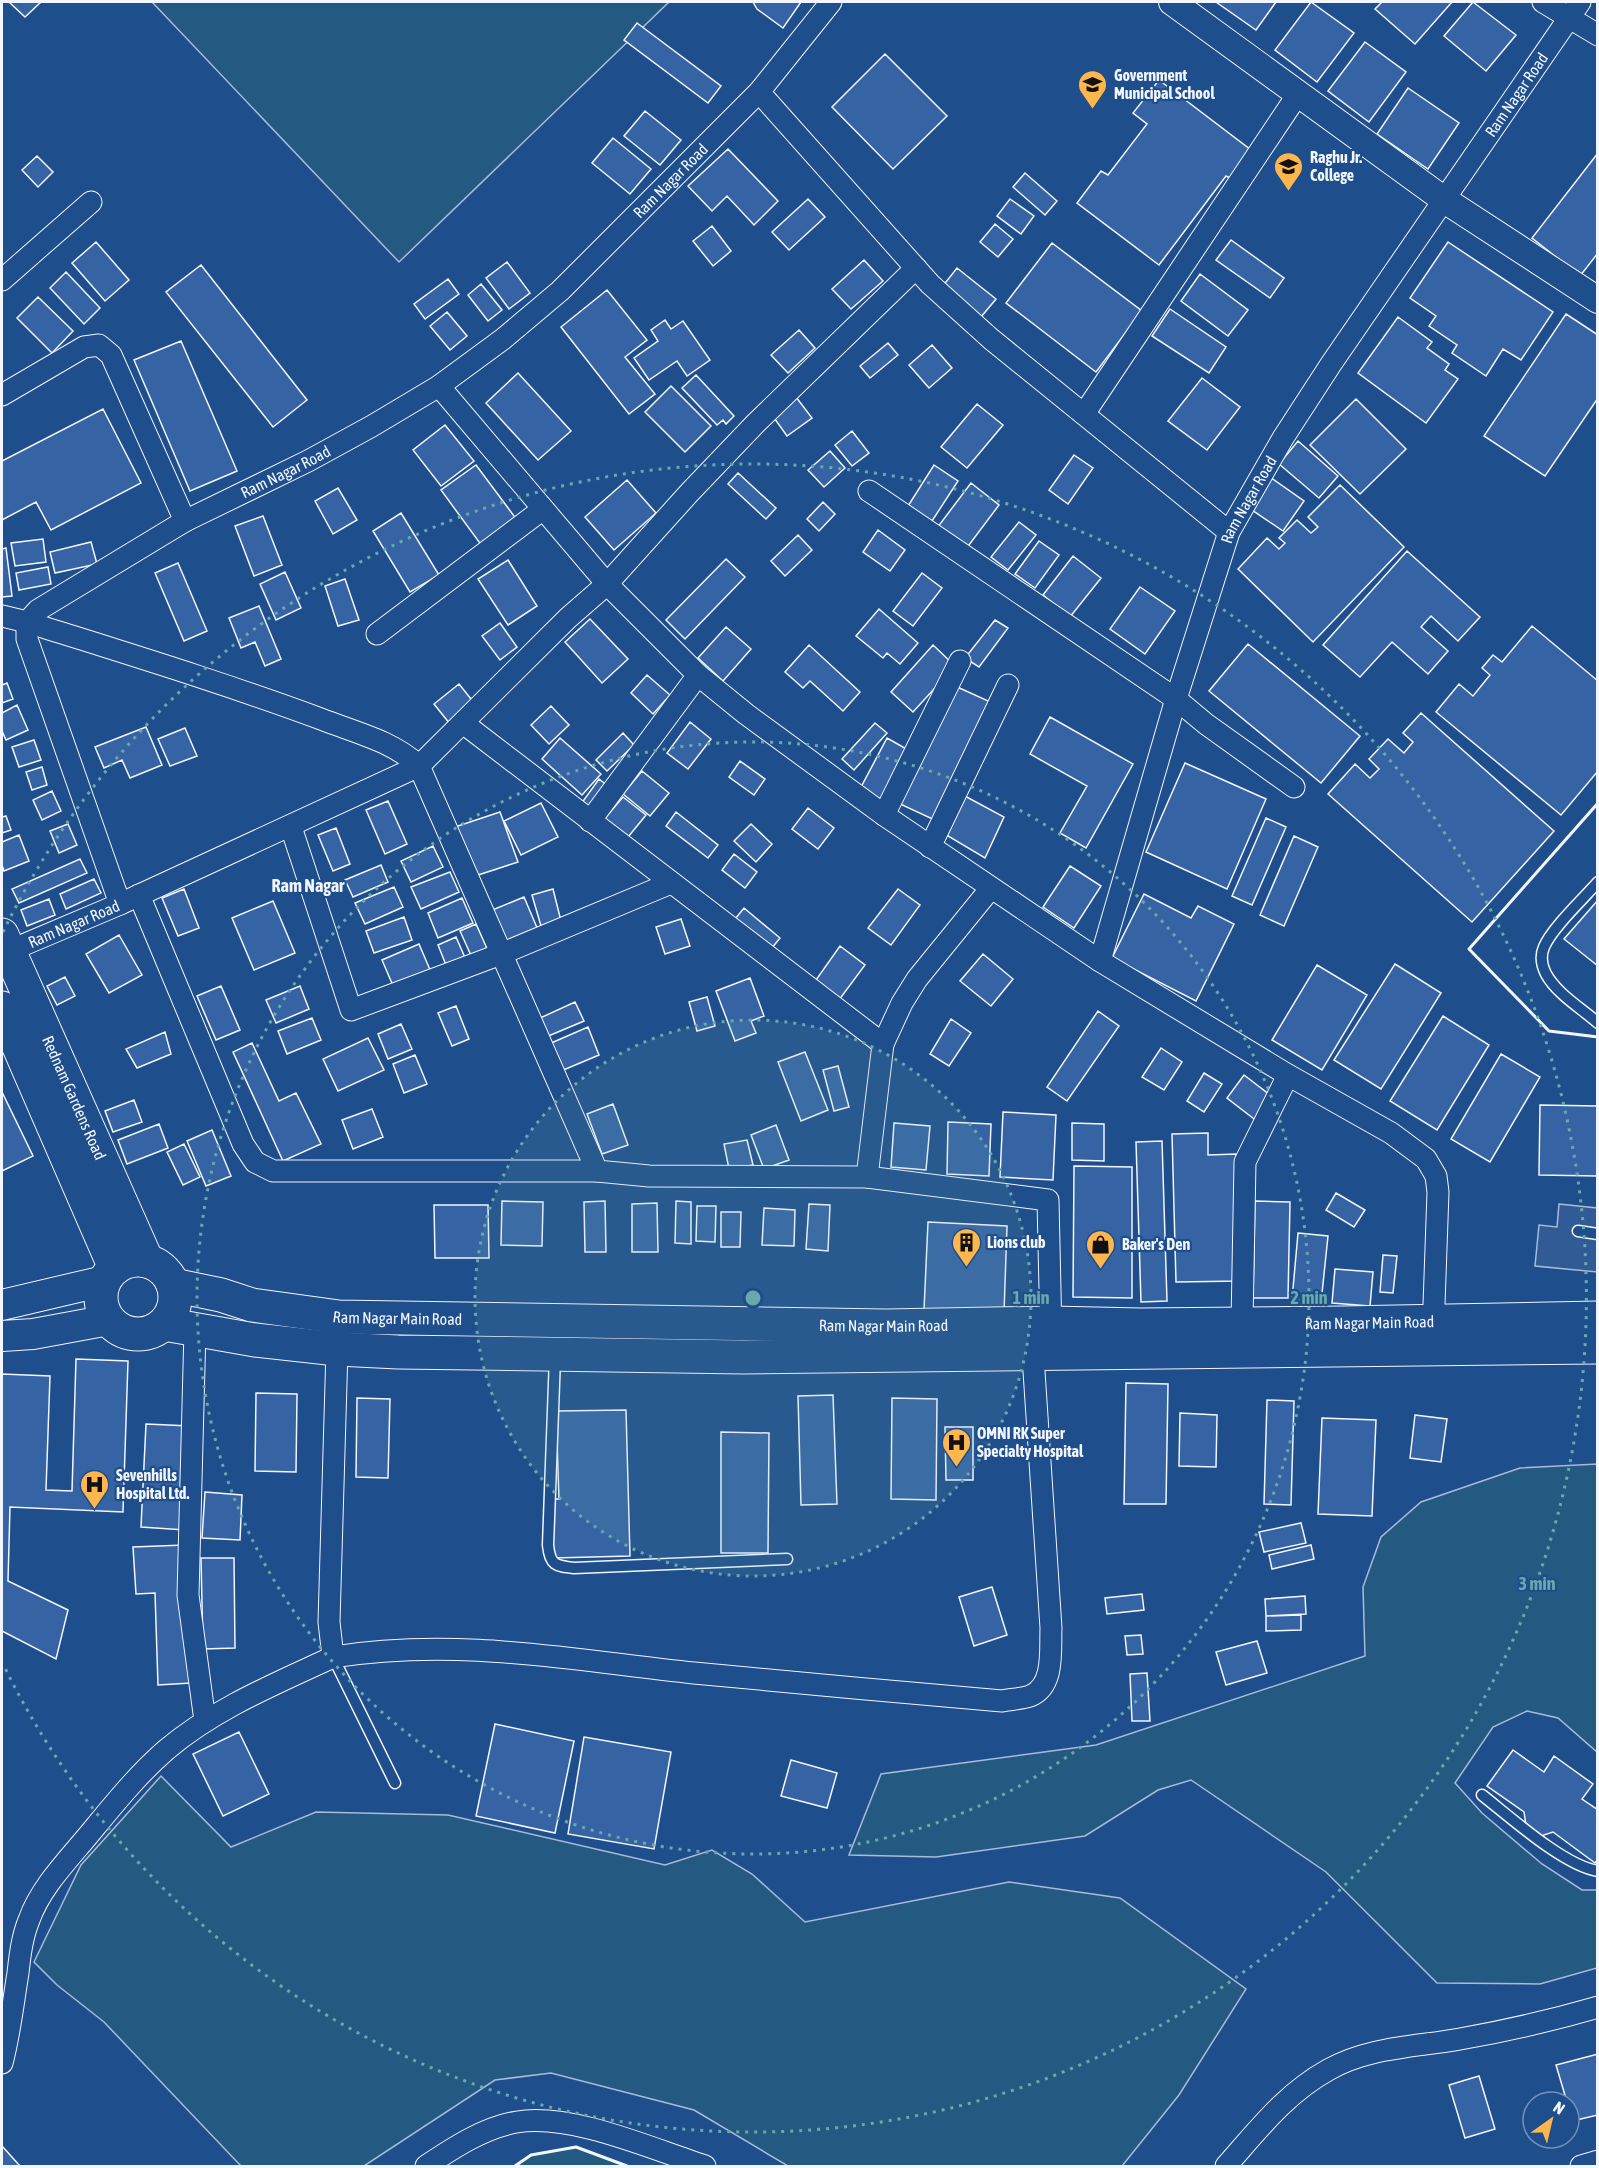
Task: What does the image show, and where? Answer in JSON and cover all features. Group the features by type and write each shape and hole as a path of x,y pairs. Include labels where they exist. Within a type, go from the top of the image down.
{"main road":[{"name":"Rednam Gardens Road","path":"4,947 122,1270"},
{"name":"Rednam Gardens Road","path":"2,1008 122,1270"},
{"path":"122,1270 101,1294 102,1308 109,1320 121,1330 136,1334 180,1326 255,1340 337,1349 398,1352 744,1357 1042,1338 1433,1335 1598,1347"},
{"path":"2,1305 122,1270 163,1270 173,1285 175,1299 172,1312 180,1326"},
{"name":"Ram Nagar Main Road","path":"173,1285 221,1295 252,1305 339,1317 746,1325 1042,1338 1140,1325 1242,1323 1433,1335 1598,1318"},
{"path":"2,1336 33,1334 109,1320"}],"street":[{"name":"Ram Nagar Road","path":"4,947 129,900 27,639 27,622 39,610 185,521 308,460 440,386 503,339 560,291 759,92 831,2"},
{"path":"1543,2 1574,10 1598,35"},
{"path":"1188,6 1298,93 1443,198 1598,300"},
{"name":"Ram Nagar Road","path":"1100,961 1176,699 1229,532 1307,401 1443,198 1574,10"},
{"path":"759,92 930,284 991,339 1229,532"},
{"path":"1083,414 1298,93"},
{"path":"2,280 90,201"},
{"path":"2,2063 8,2040 22,1942 37,1899 128,1788 166,1750 205,1721 256,1693 333,1657 373,1651 412,1649 520,1652 693,1673 1002,1701 1030,1696 1042,1688 1049,1672 1051,1628 1042,1338 1048,1200 867,1177 649,1176 597,1171 273,1171 255,1162 243,1144 129,900 419,766 568,618 607,584 756,423 916,268"},
{"path":"2,395 84,347 99,345 111,355 185,521"},
{"path":"440,386 607,584 698,675 746,714 884,815 1100,961 1288,1075 1391,1133 1426,1159 1436,1176 1438,1192 1433,1335"},
{"path":"869,491 1176,699 1206,724 1294,787"},
{"path":"377,634 543,509"},
{"path":"2,616 243,690 408,755 419,766 597,1171"},
{"path":"884,815 960,661"},
{"path":"590,821 698,675"},
{"path":"930,847 1008,685"},
{"path":"463,723 883,1044"},
{"path":"291,827 351,1010 501,954 670,883"},
{"path":"867,1177 883,1044 917,979 991,888"},
{"path":"1242,1323 1245,1162 1288,1075"},
{"path":"180,1326 188,1595 205,1721"},
{"path":"333,1657 329,1622 337,1349"},
{"path":"1226,2166 1284,2101 1329,2070 1354,2058 1383,2050 1461,2039 1547,2021 1598,2007"},
{"path":"426,2166 494,2128 517,2122 541,2121 601,2132 705,2166"},
{"path":"1581,2166 1598,2161"}],"lane":[{"path":"1598,882 1554,932 1544,946 1541,959 1546,974 1557,988 1598,1023"},
{"path":"1578,1231 1598,1234"},
{"path":"555,1354 548,1545 549,1557 553,1563 561,1567 574,1568 787,1559"},
{"path":"333,1657 395,1783"},
{"path":"1482,1795 1538,1840 1581,1866 1598,1871"}],"shaded area":[{"path":"152,2 669,2 399,262"},
{"path":"1559,1204 1597,1208 1597,1272 1535,1266 1539,1225 1557,1227"},
{"path":"1597,1464 1597,1752 1558,1718 1527,1711 1493,1727 1455,1783 1482,1813 1542,1864 1582,1890 1597,1890 1597,1968 1540,1984 1437,1983 1326,1872 1191,1780 1158,1790 1085,1836 936,1857 849,1855 881,1774 1096,1745 1365,1656 1363,1587 1381,1537 1421,1502 1520,1468"},
{"path":"161,1776 231,1847 316,1812 448,1815 665,1865 712,1850 752,1874 805,1922 1009,1882 1120,1898 1246,1989 1179,2095 1122,2166 788,2166 694,2110 551,2073 495,2080 364,2166 241,2166 104,2022 57,1985 34,1962 81,1865"},
{"path":"576,2147 627,2166 515,2166 531,2155"}],"building":[{"path":"9,2 41,2 25,17"},
{"path":"753,2 801,2 783,28 757,9"},
{"path":"1216,2 1276,2 1256,30"},
{"path":"1311,2 1354,33 1317,82 1275,50"},
{"path":"1382,2 1452,2 1415,44 1375,9"},
{"path":"1473,2 1516,35 1486,71 1444,36"},
{"path":"637,23 721,86 708,103 624,40"},
{"path":"1365,42 1406,72 1369,122 1328,91"},
{"path":"885,54 947,116 893,169 832,107"},
{"path":"1159,80 1251,150 1230,178 1226,176 1159,265 1077,203 1101,171 1108,175 1147,124 1133,113"},
{"path":"1408,88 1459,123 1428,169 1377,134"},
{"path":"645,111 681,140 660,165 624,136"},
{"path":"613,138 651,169 630,194 592,163"},
{"path":"728,149 778,201 754,225 727,196 712,211 688,186"},
{"path":"1598,153 1598,253 1580,276 1532,238"},
{"path":"37,156 53,172 38,187 22,170"},
{"path":"1025,173 1057,201 1045,215 1013,187"},
{"path":"808,199 825,217 789,250 772,232"},
{"path":"1010,199 1034,216 1021,234 997,216"},
{"path":"995,224 1013,239 998,257 980,242"},
{"path":"712,226 731,251 713,266 693,241"},
{"path":"1231,240 1284,278 1270,298 1216,260"},
{"path":"96,242 129,280 105,301 72,263"},
{"path":"1448,242 1553,312 1521,360 1503,349 1486,376 1452,353 1457,345 1429,326 1436,316 1410,298"},
{"path":"1052,243 1142,311 1096,372 1006,303"},
{"path":"864,260 883,281 851,309 832,289"},
{"path":"507,262 530,293 509,309 486,278"},
{"path":"201,265 307,400 273,427 166,292"},
{"path":"957,268 996,299 981,317 942,287"},
{"path":"66,272 100,308 84,324 50,288"},
{"path":"1200,274 1248,310 1228,336 1181,301"},
{"path":"448,279 459,294 425,319 414,304"},
{"path":"481,284 502,310 488,321 468,295"},
{"path":"607,290 647,340 625,357 655,394 629,414 561,327"},
{"path":"38,297 73,331 52,353 17,318"},
{"path":"1170,309 1226,347 1209,373 1152,336"},
{"path":"447,312 467,336 450,350 430,326"},
{"path":"1566,314 1598,335 1598,398 1545,476 1484,436"},
{"path":"1398,317 1432,342 1427,348 1449,364 1445,370 1458,379 1426,423 1358,373"},
{"path":"665,320 671,329 683,321 710,360 687,376 677,361 649,380 634,358 658,341 651,330"},
{"path":"799,330 815,348 788,373 771,355"},
{"path":"181,341 237,471 190,491 134,360"},
{"path":"888,343 898,355 870,378 860,366"},
{"path":"932,345 952,368 929,388 909,365"},
{"path":"518,373 571,431 538,460 486,403"},
{"path":"696,375 734,416 726,424 723,420 717,425 682,388"},
{"path":"1202,378 1240,407 1207,450 1168,421"},
{"path":"671,386 711,426 685,452 645,412"},
{"path":"796,397 812,418 787,436 772,415"},
{"path":"1356,399 1406,449 1360,494 1310,445"},
{"path":"977,404 1003,425 967,468 941,447"},
{"path":"103,409 141,483 51,530 36,502 2,520 2,461"},
{"path":"445,425 474,461 441,486 413,450"},
{"path":"852,431 869,453 852,466 835,445"},
{"path":"1298,441 1338,476 1319,498 1279,464"},
{"path":"830,451 845,468 824,487 808,470"},
{"path":"1074,455 1093,468 1068,504 1049,490"},
{"path":"476,465 517,520 482,546 441,490"},
{"path":"934,465 958,481 932,521 908,506"},
{"path":"738,473 776,508 766,519 728,484"},
{"path":"1270,477 1304,501 1283,531 1249,508"},
{"path":"627,480 656,513 614,550 585,517"},
{"path":"971,483 999,505 966,549 937,528"},
{"path":"1340,485 1404,547 1313,642 1238,569 1267,538 1279,549 1285,543 1279,538 1297,520 1311,533 1318,527 1308,517"},
{"path":"338,488 357,520 333,534 315,501"},
{"path":"823,502 835,514 819,531 807,519"},
{"path":"401,513 439,575 410,592 373,531"},
{"path":"263,516 282,565 254,576 235,526"},
{"path":"1019,522 1036,535 1008,570 991,557"},
{"path":"878,530 905,550 890,571 863,552"},
{"path":"798,535 812,550 785,576 771,561"},
{"path":"43,539 46,562 15,566 11,543"},
{"path":"1039,541 1059,555 1035,588 1015,574"},
{"path":"91,542 97,564 55,573 50,552"},
{"path":"6,548 12,596 2,597 2,549"},
{"path":"1407,551 1480,617 1458,641 1431,616 1421,627 1448,651 1428,674 1392,642 1360,677 1323,645"},
{"path":"1073,556 1101,578 1070,617 1043,595"},
{"path":"726,559 745,577 685,639 666,620"},
{"path":"508,560 537,606 508,625 478,579"},
{"path":"178,563 207,631 184,641 155,573"},
{"path":"48,567 51,584 19,590 16,573"},
{"path":"285,572 301,608 276,620 260,584"},
{"path":"922,573 942,588 913,626 893,611"},
{"path":"345,579 359,620 338,626 325,586"},
{"path":"1140,587 1175,611 1145,654 1110,629"},
{"path":"259,606 281,659 265,666 255,642 241,648 229,618"},
{"path":"879,609 918,643 900,664 887,653 883,658 856,636"},
{"path":"590,619 628,659 602,683 565,642"},
{"path":"995,620 1008,628 979,667 965,658"},
{"path":"500,623 517,647 500,660 482,636"},
{"path":"1532,626 1598,681 1598,771 1561,815 1436,712 1459,684 1473,696 1490,675 1482,668 1493,655 1502,662"},
{"path":"726,627 751,649 723,681 698,658"},
{"path":"1248,644 1360,736 1321,783 1209,691"},
{"path":"809,645 860,692 843,711 810,681 803,688 785,672"},
{"path":"933,645 955,666 913,712 891,692"},
{"path":"647,675 670,695 653,714 631,693"},
{"path":"7,683 13,699 2,703 2,685"},
{"path":"459,684 475,704 450,724 434,704"},
{"path":"955,686 995,704 939,822 900,804"},
{"path":"17,705 28,730 6,740 2,731 2,713"},
{"path":"551,706 569,725 549,744 531,725"},
{"path":"1421,713 1554,831 1472,922 1328,794 1355,764 1370,778 1379,769 1369,759 1388,739 1404,753 1413,742 1403,733"},
{"path":"1050,717 1133,764 1086,848 1060,833 1087,786 1030,754"},
{"path":"690,722 711,739 688,769 667,753"},
{"path":"875,723 887,733 854,770 842,759"},
{"path":"146,727 162,765 130,778 122,760 104,768 95,747"},
{"path":"185,728 197,756 170,766 158,739"},
{"path":"623,733 634,745 607,771 596,760"},
{"path":"560,738 601,774 582,795 542,759"},
{"path":"887,738 910,751 884,801 860,789"},
{"path":"34,740 41,760 19,767 12,747"},
{"path":"740,761 765,779 754,795 729,777"},
{"path":"1185,763 1266,799 1227,889 1146,852"},
{"path":"42,767 47,785 32,790 26,772"},
{"path":"642,771 669,793 650,816 623,794"},
{"path":"599,779 608,786 591,811 581,804"},
{"path":"52,791 61,811 42,820 33,800"},
{"path":"963,795 1004,817 985,858 943,833"},
{"path":"623,797 646,815 624,842 601,823"},
{"path":"388,801 407,844 385,854 366,810"},
{"path":"541,803 558,837 521,855 504,821"},
{"path":"808,808 834,828 818,849 792,829"},
{"path":"500,812 518,862 472,877 455,827"},
{"path":"676,812 718,845 708,858 666,826"},
{"path":"6,816 11,830 2,833 2,817"},
{"path":"1266,818 1286,827 1252,905 1232,896"},
{"path":"68,824 77,845 59,853 50,831"},
{"path":"751,824 772,844 756,862 734,841"},
{"path":"336,828 350,864 333,871 318,835"},
{"path":"19,835 29,861 4,871 2,842"},
{"path":"1294,836 1318,847 1284,926 1260,915"},
{"path":"433,846 443,867 411,882 401,861"},
{"path":"734,854 757,872 745,888 722,870"},
{"path":"80,859 87,873 19,903 12,889"},
{"path":"381,865 388,882 353,897 345,880"},
{"path":"1070,866 1101,886 1074,928 1043,907"},
{"path":"450,872 459,892 421,909 411,887"},
{"path":"94,879 101,893 66,909 60,894"},
{"path":"394,887 403,907 365,924 355,903"},
{"path":"184,889 199,928 178,936 162,898"},
{"path":"553,889 561,921 541,926 532,895"},
{"path":"898,889 920,905 891,945 868,928"},
{"path":"1144,894 1191,918 1198,906 1234,924 1196,1001 1112,958"},
{"path":"524,897 538,930 504,944 490,911"},
{"path":"462,898 473,923 438,938 428,913"},
{"path":"49,899 55,915 27,926 21,910"},
{"path":"1598,900 1598,966 1564,939"},
{"path":"273,901 295,953 254,970 232,918"},
{"path":"744,908 780,938 767,954 731,924"},
{"path":"404,917 412,940 374,953 366,931"},
{"path":"681,919 690,946 665,954 656,927"},
{"path":"476,924 490,955 474,962 460,931"},
{"path":"119,935 142,975 109,993 86,954"},
{"path":"456,937 466,960 448,970 438,945"},
{"path":"419,944 431,972 394,988 382,960"},
{"path":"840,946 865,965 836,1004 811,987"},
{"path":"983,954 1013,979 991,1006 960,981"},
{"path":"1395,964 1441,993 1381,1089 1334,1060"},
{"path":"1317,965 1367,995 1322,1070 1272,1040"},
{"path":"65,977 75,996 57,1005 47,986"},
{"path":"750,978 764,1016 751,1021 756,1033 735,1041 716,991"},
{"path":"221,986 240,1030 216,1040 197,996"},
{"path":"300,986 309,1009 276,1023 266,1000"},
{"path":"707,997 715,1026 697,1031 689,1002"},
{"path":"575,1002 584,1021 546,1037 538,1019"},
{"path":"456,1006 469,1039 452,1046 438,1013"},
{"path":"1098,1011 1119,1026 1067,1101 1047,1087"},
{"path":"1443,1016 1489,1045 1437,1130 1390,1101"},
{"path":"312,1018 321,1040 287,1054 278,1031"},
{"path":"951,1019 971,1033 949,1066 930,1054"},
{"path":"401,1024 412,1049 388,1059 378,1034"},
{"path":"588,1027 599,1055 561,1071 549,1044"},
{"path":"165,1032 171,1054 137,1068 126,1049"},
{"path":"368,1038 384,1070 338,1091 323,1059"},
{"path":"252,1043 279,1101 296,1093 321,1144 283,1161 233,1052"},
{"path":"1161,1048 1182,1062 1164,1090 1142,1077"},
{"path":"805,1052 828,1110 801,1121 778,1062"},
{"path":"1501,1054 1540,1077 1490,1162 1451,1139"},
{"path":"415,1055 427,1084 404,1093 393,1064"},
{"path":"838,1066 849,1107 834,1111 823,1070"},
{"path":"1204,1073 1222,1084 1204,1112 1187,1101"},
{"path":"1244,1075 1274,1098 1258,1122 1227,1098"},
{"path":"2,1092 33,1156 2,1171"},
{"path":"134,1100 142,1122 113,1132 105,1111"},
{"path":"613,1104 628,1145 602,1154 587,1114"},
{"path":"1540,1105 1598,1106 1598,1176 1539,1175"},
{"path":"372,1109 383,1137 353,1149 342,1120"},
{"path":"1003,1112 1056,1115 1053,1180 1000,1177"},
{"path":"948,1122 991,1124 989,1176 947,1174"},
{"path":"894,1123 930,1126 926,1170 891,1167"},
{"path":"1072,1123 1104,1124 1104,1161 1072,1160"},
{"path":"159,1124 168,1148 127,1164 118,1140"},
{"path":"776,1125 789,1160 764,1169 751,1135"},
{"path":"212,1130 231,1176 206,1186 187,1141"},
{"path":"1208,1133 1208,1155 1236,1154 1240,1281 1176,1282 1172,1134"},
{"path":"747,1140 753,1165 729,1169 724,1144"},
{"path":"1162,1141 1167,1301 1141,1302 1136,1142"},
{"path":"184,1144 200,1177 183,1185 167,1152"},
{"path":"1074,1166 1132,1167 1132,1298 1073,1297"},
{"path":"1336,1193 1365,1210 1354,1227 1326,1210"},
{"path":"502,1201 543,1202 542,1246 501,1245"},
{"path":"605,1201 606,1252 585,1252 584,1202"},
{"path":"676,1201 691,1202 691,1244 675,1243"},
{"path":"1255,1201 1290,1202 1288,1298 1253,1298"},
{"path":"657,1203 658,1252 632,1252 632,1204"},
{"path":"809,1204 830,1205 828,1251 806,1249"},
{"path":"434,1205 488,1205 489,1258 435,1258"},
{"path":"697,1206 716,1206 715,1242 696,1241"},
{"path":"764,1208 795,1210 794,1246 762,1245"},
{"path":"721,1212 741,1212 740,1247 721,1247"},
{"name":"Lions club","path":"928,1222 1007,1226 1004,1313 924,1310"},
{"path":"1298,1233 1328,1236 1321,1303 1292,1300"},
{"path":"1383,1255 1397,1256 1393,1293 1380,1292"},
{"path":"1335,1269 1373,1272 1370,1306 1332,1303"},
{"name":"Sevenhills Hospital Ltd.","path":"76,1359 128,1361 123,1512 10,1507 8,1581 68,1610 56,1659 2,1631 2,1374 50,1376 46,1490 72,1491"},
{"path":"1126,1383 1168,1384 1166,1504 1124,1504"},
{"path":"256,1393 297,1394 296,1472 255,1471"},
{"path":"833,1395 837,1504 801,1505 798,1396"},
{"path":"357,1398 390,1399 388,1478 356,1477"},
{"path":"892,1398 937,1399 936,1500 891,1499"},
{"path":"1267,1400 1294,1401 1291,1505 1264,1504"},
{"path":"626,1410 630,1556 553,1558 551,1499 559,1499 556,1411"},
{"path":"1180,1413 1217,1415 1216,1467 1179,1466"},
{"path":"1415,1415 1447,1419 1441,1462 1410,1458"},
{"path":"1322,1418 1376,1420 1372,1516 1318,1514"},
{"path":"146,1424 190,1426 185,1530 141,1527"},
{"path":"945,1427 973,1427 973,1480 946,1480"},
{"path":"721,1432 769,1433 768,1553 721,1553"},
{"path":"205,1492 242,1495 240,1540 202,1538"},
{"path":"1301,1523 1306,1543 1264,1552 1259,1532"},
{"path":"184,1545 191,1683 158,1685 155,1593 136,1594 133,1547"},
{"path":"1311,1545 1314,1559 1272,1569 1269,1555"},
{"path":"201,1558 234,1558 235,1648 203,1649"},
{"path":"992,1587 1007,1635 974,1646 959,1597"},
{"path":"1142,1594 1144,1610 1107,1614 1105,1598"},
{"path":"1305,1596 1306,1614 1266,1616 1265,1599"},
{"path":"1301,1615 1301,1630 1266,1631 1266,1616"},
{"path":"1141,1635 1143,1654 1127,1655 1125,1636"},
{"path":"1257,1641 1267,1673 1226,1685 1216,1652"},
{"path":"1147,1673 1150,1721 1132,1721 1130,1674"},
{"path":"495,1724 574,1741 555,1833 476,1816"},
{"path":"239,1732 269,1794 223,1816 193,1754"},
{"path":"584,1737 671,1752 654,1849 568,1834"},
{"path":"1513,1750 1544,1772 1554,1756 1593,1784 1582,1799 1598,1810 1598,1859 1595,1863 1553,1832 1541,1836 1526,1825 1524,1812 1487,1786"},
{"path":"791,1760 837,1773 827,1808 781,1796"},
{"path":"1598,2054 1598,2115 1581,2119 1581,2090 1563,2090 1556,2065"},
{"path":"1479,2076 1495,2129 1465,2138 1449,2085"},
{"path":"2,2146 20,2166 2,2166"}],"wall":[{"path":"1598,803 1469,949 1549,1031 1598,1037"},
{"path":"515,2166 531,2155 576,2147 627,2166"}],"place":[{"name":"Government Municipal School","path":"1093,110"},
{"name":"Raghu Jr. College","path":"1289,192"},
{"name":"Lions club","path":"966,1268"},
{"name":"Baker's Den","path":"1101,1270"},
{"name":"OMNI RK Super Specialty Hospital","path":"956,1468"},
{"name":"Sevenhills Hospital Ltd.","path":"95,1510"}],"district":[{"name":"Ram Nagar","path":"308,886"}]}
